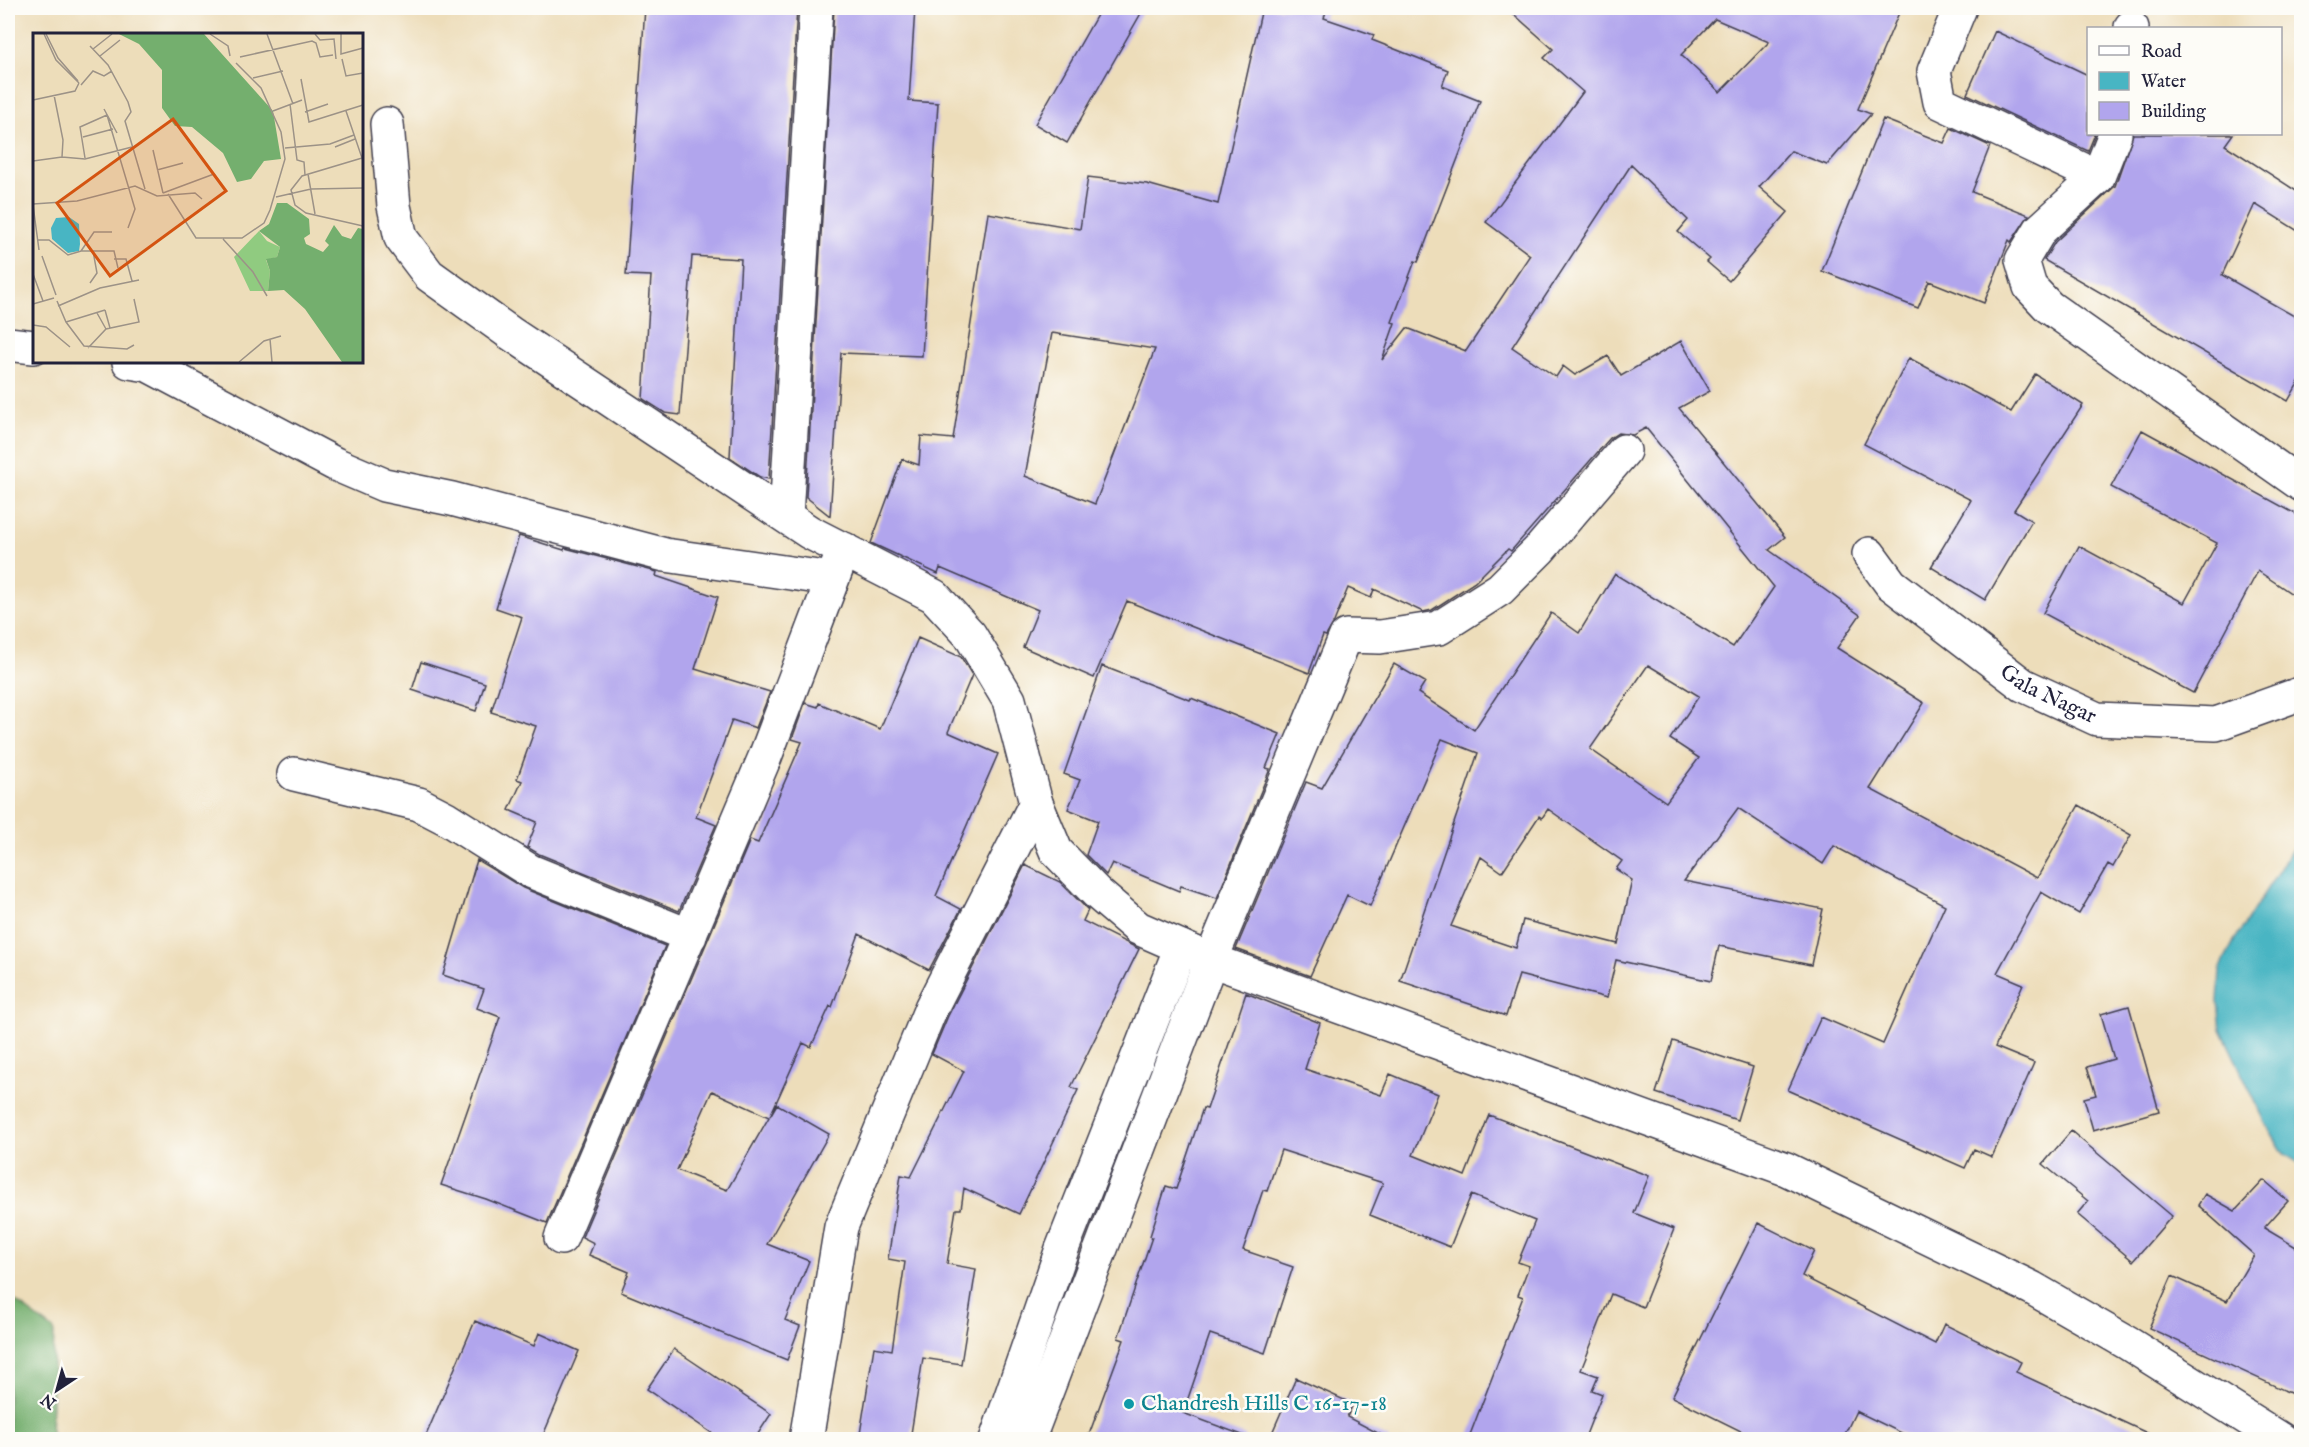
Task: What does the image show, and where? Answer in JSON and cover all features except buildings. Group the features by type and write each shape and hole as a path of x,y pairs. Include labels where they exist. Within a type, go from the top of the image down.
{"street":[{"path":"786,516 816,8"},
{"path":"1960,8 1934,70 1940,102 2098,177"},
{"path":"387,124 394,206 401,238 429,275 510,333 786,516 934,596 970,635 1008,700 1036,803 1056,851 1097,893 1138,928 1210,960 1785,1169 2032,1288 2129,1344 2282,1440"},
{"path":"2115,135 2098,177 2040,230 2022,260 2030,286 2049,308 2299,477"},
{"path":"8,344 33,348"},
{"path":"135,363 148,365 335,464 384,485 452,499 665,555 832,579"},
{"path":"1028,1440 1210,960 1346,636 1380,637 1439,628 1500,589 1540,549 1624,451"},
{"path":"561,1238 765,757 844,549"},
{"name":"Gala Nagar","path":"1869,554 1891,584 2023,685 2097,719 2216,724 2301,693"},
{"path":"294,774 419,804 446,818 530,871 690,936"},
{"path":"806,1440 841,1227 931,1008 1036,803"},
{"path":"996,1440 1062,1249 1181,947"}],"green space":[{"path":"8,1296 54,1330 51,1439 8,1439"}],"water":[{"path":"2301,835 2301,1164 2284,1154 2266,1124 2221,1029 2218,1002 2220,970 2234,941"}],"place":[{"name":"Chandresh Hills C 16-17-18","path":"1129,1404"}]}
